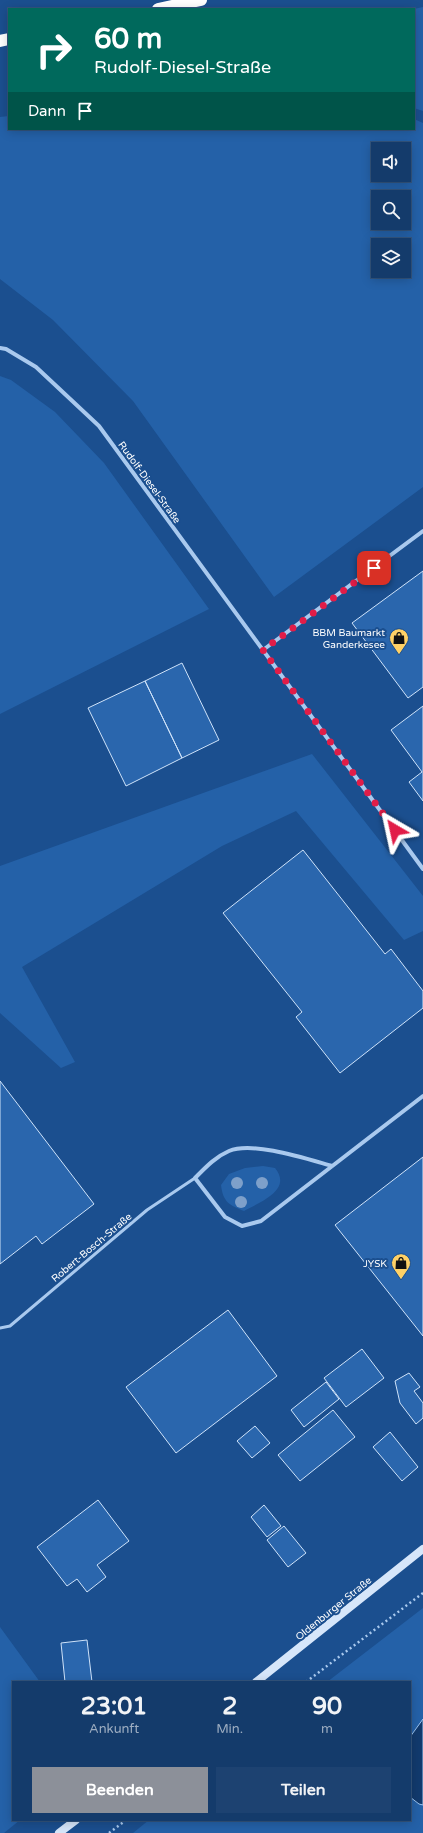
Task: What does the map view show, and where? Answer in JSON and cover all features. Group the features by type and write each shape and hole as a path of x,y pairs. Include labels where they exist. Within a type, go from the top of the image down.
{"highway":[{"path":"163,8 201,0"}],"main road":[{"name":"Oldenburger Straße","path":"257,1681 423,1549"},
{"path":"59,1833 75,1821"}],"street":[{"name":"Rudolf-Diesel-Straße","path":"0,348 6,349 36,367 99,426 423,869"},
{"path":"263,650 423,531"},
{"path":"195,1178 225,1217 242,1226 261,1221 423,1096"},
{"name":"Robert-Bosch-Straße","path":"195,1178 211,1162 229,1151 250,1148 278,1152 332,1166"}],"lane":[{"name":"Robert-Bosch-Straße","path":"0,1328 10,1326 147,1210 195,1178"}],"path":[{"path":"307,1681 423,1593"},
{"path":"109,1833 125,1821"}],"shaded area":[{"path":"423,7 423,111 415,108 415,9"},
{"path":"8,116 8,130 415,130 415,119 423,123 423,487 274,597 133,401 53,320 0,279 0,117"},
{"path":"0,376 11,380 55,412 104,463 209,609 0,714"},
{"path":"312,754 423,896 423,931 404,940 296,811 222,846 22,967 75,1062 61,1068 0,1013 0,866"},
{"path":"263,1166 275,1168 279,1176 280,1183 277,1189 266,1199 244,1211 231,1205 223,1195 221,1185 229,1174 245,1168"},
{"path":"423,1608 423,1719 411,1736 411,1681 328,1681"},
{"path":"0,1627 39,1681 12,1681 12,1821 19,1821 4,1833 0,1833"},
{"path":"423,1719 423,1805 419,1804 411,1798 411,1736"},
{"path":"411,1798 419,1804 423,1805 423,1833 133,1833 148,1821 411,1821"}],"building":[{"name":"BBM Baumarkt Ganderkesee","path":"423,571 423,687 408,698 352,623"},
{"path":"182,663 219,740 182,758 145,681"},
{"path":"145,681 182,758 126,786 88,708"},
{"path":"423,706 423,801 409,782 422,772 391,730"},
{"path":"303,850 385,954 391,949 423,991 423,1008 340,1073 296,1017 302,1012 223,913"},
{"path":"0,1081 94,1204 42,1244 36,1236 0,1264"},
{"name":"JYSK","path":"423,1157 423,1336 335,1225"},
{"path":"228,1310 277,1376 176,1453 126,1387"},
{"path":"362,1349 384,1378 346,1407 324,1378"},
{"path":"409,1373 420,1387 414,1391 423,1403 423,1418 416,1424 400,1403 395,1381"},
{"path":"326,1382 339,1399 304,1427 291,1410"},
{"path":"333,1410 355,1437 300,1481 278,1455"},
{"path":"255,1426 270,1443 252,1458 237,1441"},
{"path":"390,1432 418,1467 402,1481 373,1447"},
{"path":"98,1500 129,1541 97,1565 106,1577 87,1592 77,1579 67,1586 37,1547"},
{"path":"264,1505 281,1526 267,1537 251,1517"},
{"path":"284,1526 306,1553 288,1567 267,1540"},
{"path":"87,1640 92,1681 65,1681 61,1643"}],"place":[{"name":"BBM Baumarkt Ganderkesee","path":"399,655"},
{"name":"JYSK","path":"401,1280"}],"route":[{"path":"374,568 263,650 395,830"}]}
